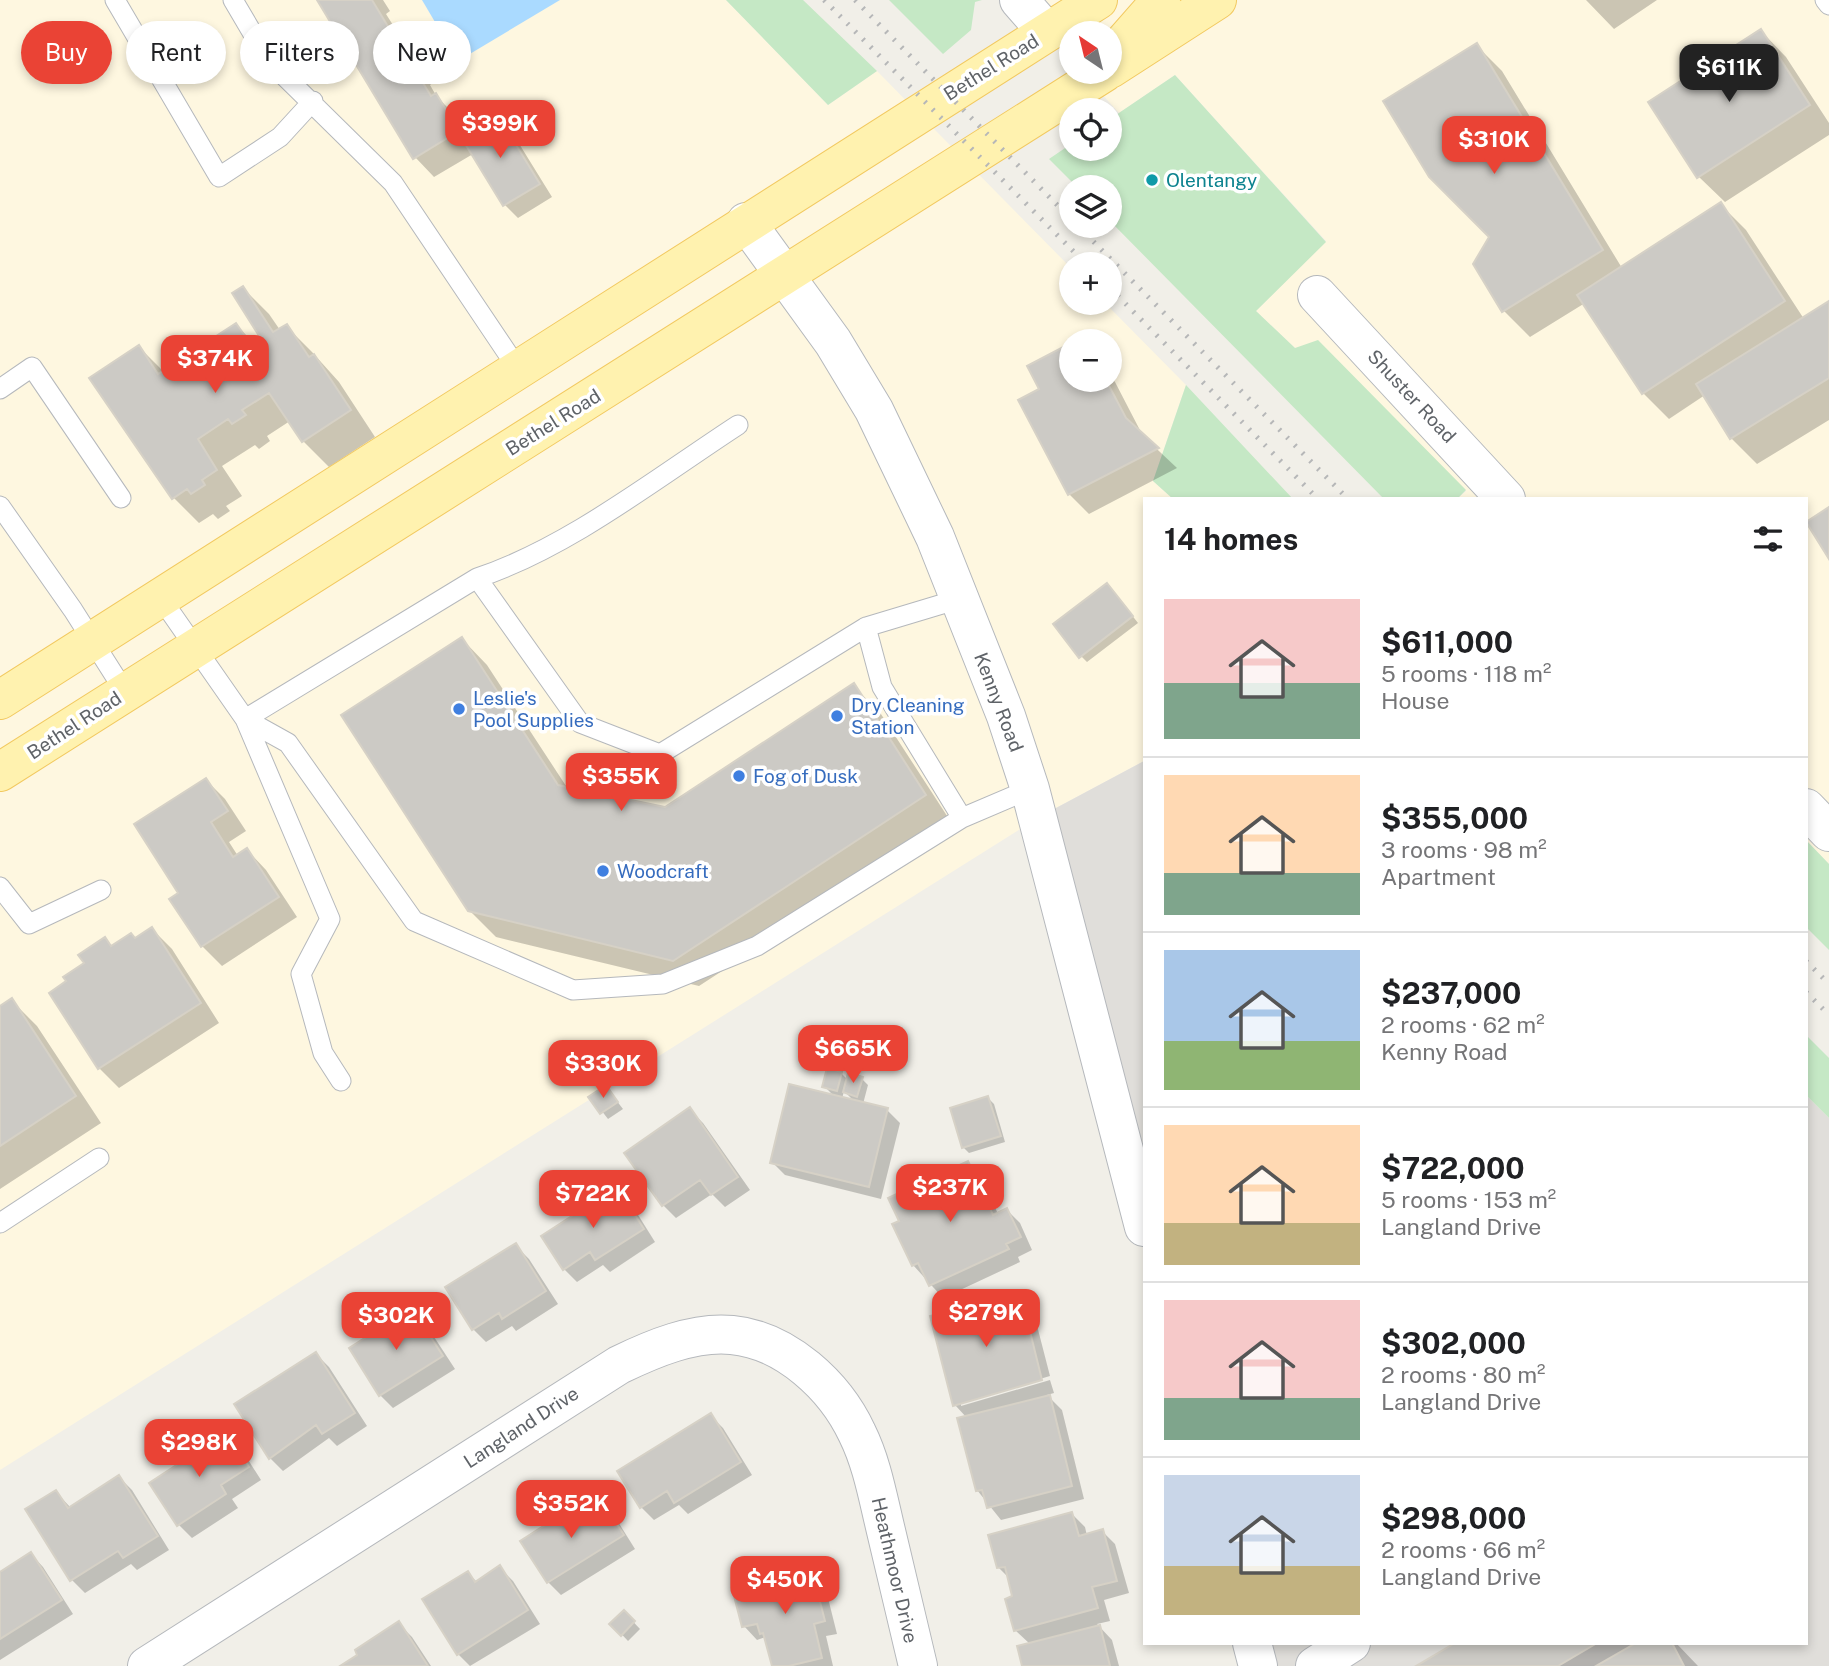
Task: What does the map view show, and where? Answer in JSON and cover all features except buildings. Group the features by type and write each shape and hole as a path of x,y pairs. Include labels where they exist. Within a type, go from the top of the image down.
{"main road":[{"name":"Bethel Road","path":"0,700 1098,0"},
{"path":"1122,47 1161,0"},
{"name":"Bethel Road","path":"1122,59 1217,0"},
{"name":"Bethel Road","path":"0,772 1082,84"}],"street":[{"path":"1019,0 1047,32"},
{"name":"Kenny Road","path":"746,222 834,342 874,410 911,482 1006,716 1030,789 1143,1223"},
{"name":"Shuster Road","path":"1317,295 1504,497"},
{"path":"1808,810 1829,832"},
{"name":"Langland Drive","path":"147,1666 619,1365 654,1349 691,1339 731,1334 769,1343 806,1368 836,1398 858,1433 873,1474"},
{"name":"Heathmoor Drive","path":"873,1474 918,1666"},
{"path":"1253,1645 1258,1666"},
{"path":"1315,1666 1348,1645"}],"lane":[{"path":"115,0 219,177 280,137 313,101"},
{"path":"233,0 269,61 313,101 393,183 518,369"},
{"path":"1825,0 1829,5"},
{"path":"0,389 32,367 121,498"},
{"path":"245,719 477,578 517,565 738,425"},
{"path":"0,506 125,692"},
{"path":"477,578 580,723 660,754 866,627 959,599"},
{"path":"160,597 245,719 330,919 301,974 323,1053 341,1081"},
{"path":"866,627 882,687 962,818"},
{"path":"245,719 288,743 414,921 573,990 663,984 757,946 962,818 1030,789"},
{"path":"0,887 29,924 101,890"},
{"path":"0,1223 99,1158"}],"shaded area":[{"path":"0,0 726,0 828,105 877,71 1059,256 1059,315 1117,315 1186,385 1153,481 1171,497 1143,497 1143,762 1041,816 0,1470"},
{"path":"1018,0 1829,0 1829,864 1808,842 1808,497 1459,497 1466,491 1295,348 1256,311 1326,241 1175,75 1122,111 1122,98 1105,98 1093,84 1122,84 1122,21 1059,21 1059,46"},
{"path":"1143,762 1143,1213 1041,816"},
{"path":"1808,1097 1829,1118 1829,1666 1260,1666 1255,1645 1808,1645"}],"green space":[{"path":"726,0 803,0 877,71 828,105"},
{"path":"889,0 982,0 975,2 971,30 943,54"},
{"path":"1175,75 1326,242 1256,311 1295,348 1318,340 1466,490 1459,497 1382,497 1122,233 1122,175 1065,175 1049,159 1059,152 1059,161 1122,161 1122,111"},
{"path":"1186,385 1291,497 1171,497 1153,481"},
{"path":"1808,842 1829,864 1829,950 1808,929"},
{"path":"1808,1037 1829,1058 1829,1118 1808,1097"}],"water":[{"path":"422,0 560,0 471,53 471,21 434,21"}],"railway":[{"path":"824,0 1074,252"},
{"path":"855,0 1059,207"},
{"path":"1090,238 1346,497"},
{"path":"1122,300 1316,497"},
{"path":"1808,963 1829,984"},
{"path":"1808,994 1829,1015"}],"place":[{"name":"Olentangy","path":"1152,180"},
{"name":"Leslie's Pool Supplies","path":"459,709"},
{"name":"Dry Cleaning Station","path":"837,716"},
{"name":"Fog of Dusk","path":"739,776"},
{"name":"Woodcraft","path":"603,871"}]}
